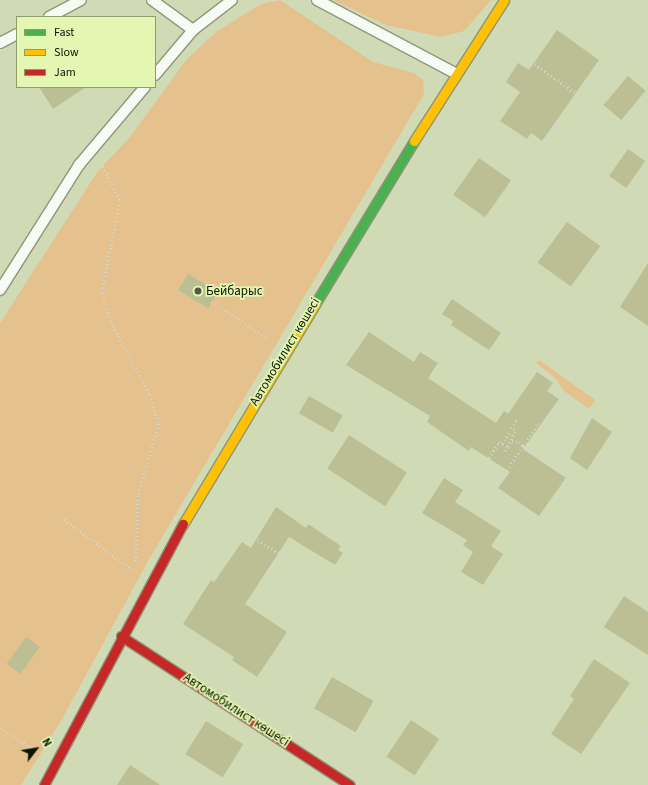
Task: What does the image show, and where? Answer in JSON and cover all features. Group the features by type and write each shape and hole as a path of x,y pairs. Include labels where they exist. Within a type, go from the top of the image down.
{"street":[{"name":"Автомобилист көшесі","path":"44,785 121,636 196,499 359,228 455,73 503,2"},
{"name":"Автомобилист көшесі","path":"121,636 350,785"}],"lane":[{"path":"51,16 80,0"},
{"path":"152,0 193,30"},
{"path":"156,74 193,30 232,0"},
{"path":"317,0 455,73"},
{"path":"0,43 16,35"},
{"path":"0,290 79,165 144,88"}],"path":[{"path":"624,0 648,43"},
{"path":"503,2 550,39"},
{"path":"541,33 525,57 578,95 598,66 632,46"},
{"path":"437,102 521,156 648,246"},
{"path":"0,110 79,165"},
{"path":"627,115 648,136 638,152 648,160 643,168 648,178"},
{"path":"532,141 542,148 560,122"},
{"path":"521,156 536,134"},
{"path":"61,517 138,574 134,541 138,496 159,424 150,395 111,322 102,293 120,201 91,150"},
{"path":"570,191 585,169 606,183 614,180"},
{"path":"359,228 634,413"},
{"path":"212,301 285,351"},
{"path":"550,387 562,397"},
{"path":"196,499 470,674 648,391"},
{"path":"518,418 511,428 515,430 509,439 524,446 568,476 540,519 496,488 524,446 562,397 566,394 593,413"},
{"path":"560,461 597,407"},
{"path":"502,444 510,431"},
{"path":"505,451 512,441"},
{"path":"488,458 499,442 508,447"},
{"path":"547,462 573,460"},
{"path":"499,475 503,478"},
{"path":"608,785 648,724"},
{"path":"0,728 56,762"}],"shaded area":[{"path":"280,0 373,62 414,73 423,80 424,94 148,561 61,721 21,785 0,785 0,323 98,171 130,137 187,59 216,32 261,4"},
{"path":"333,0 491,0 464,31 441,37 386,25"},
{"path":"539,360 595,400 589,409 564,391 555,378 536,363"}],"building":[{"path":"557,30 599,60 542,141 531,133 527,139 500,121 520,92 506,82 518,63 529,70"},
{"path":"628,76 646,91 621,120 604,105"},
{"path":"40,88 84,88 53,109"},
{"path":"628,149 645,161 626,188 609,176"},
{"path":"479,158 511,180 485,217 453,195"},
{"path":"567,222 600,246 571,287 538,262"},
{"path":"648,263 648,326 620,307"},
{"name":"Бейбарыс","path":"188,274 218,292 208,308 178,290"},
{"path":"452,299 501,333 489,350 451,325 453,321 442,314"},
{"path":"369,332 414,362 420,352 438,363 428,378 496,423 504,411 508,414 537,372 553,383 547,391 559,399 523,449 566,478 539,516 498,488 510,472 471,447 469,451 427,422 430,416 346,365"},
{"path":"309,396 343,416 333,433 299,413"},
{"path":"592,418 612,432 587,470 570,458"},
{"path":"349,435 407,473 385,506 327,469"},
{"path":"444,478 463,490 455,502 501,531 491,546 503,554 483,585 461,572 473,552 463,545 467,540 422,513"},
{"path":"276,507 306,528 308,524 341,546 338,550 343,553 335,565 289,537 245,604 287,632 257,677 232,660 234,657 183,624 211,580 214,582 242,542 251,548"},
{"path":"624,596 648,612 648,655 604,627"},
{"path":"26,637 40,647 20,674 7,664"},
{"path":"594,659 630,683 581,754 551,734 574,699 570,696"},
{"path":"332,677 374,701 356,732 314,708"},
{"path":"411,720 439,739 415,775 386,756"},
{"path":"206,721 243,744 223,777 185,754"},
{"path":"130,765 160,785 117,785"}],"traffic: fast":[{"path":"315,304 414,141"}],"traffic: slow":[{"path":"414,141 504,0"},
{"path":"183,524 315,304"}],"traffic: jam":[{"path":"44,785 183,524"},
{"path":"121,636 350,785"}],"place":[{"name":"Бейбарыс","path":"198,291"}]}
